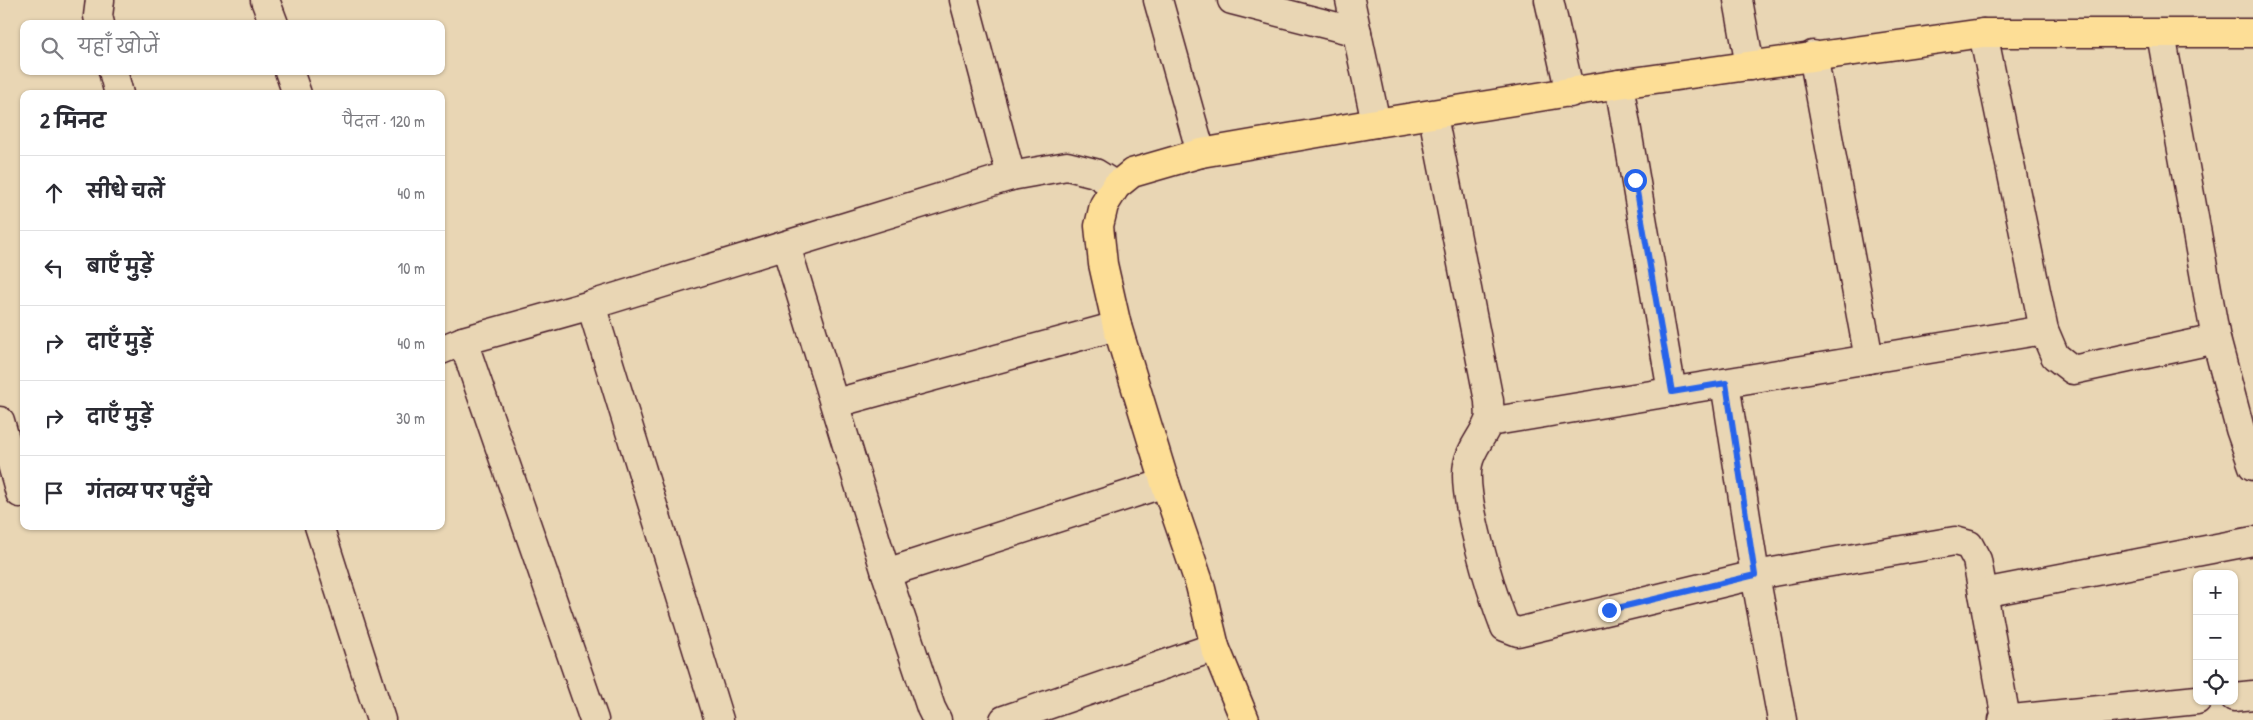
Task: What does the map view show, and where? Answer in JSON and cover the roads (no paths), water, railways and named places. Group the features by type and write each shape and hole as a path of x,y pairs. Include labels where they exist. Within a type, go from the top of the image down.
{"main road":[{"path":"1245,720 1215,647 1200,585 1165,483 1118,326 1102,264 1099,226 1104,205 1116,186 1132,173 1201,153 1376,123 1433,116 1618,84 1983,34 2253,33"}],"street":[{"path":"99,20 100,0"},
{"path":"265,0 272,20"},
{"path":"964,0 1011,176"},
{"path":"1158,0 1201,153"},
{"path":"1232,0 1357,32"},
{"path":"1350,0 1376,123"},
{"path":"1549,0 1570,93"},
{"path":"1738,0 1750,66"},
{"path":"1983,34 2044,330 2054,356 2073,370 2216,339"},
{"path":"2161,34 2216,339 2240,429 2253,466"},
{"path":"1813,56 1869,359"},
{"path":"113,75 118,90"},
{"path":"290,75 295,90"},
{"path":"1618,84 1672,392"},
{"path":"1433,116 1490,401 1489,422 1474,445 1468,465 1468,500 1505,627 1518,632 1755,575 1955,541 1969,545 1977,560 2004,720 2193,700"},
{"path":"594,720 452,346 786,246 1011,176 1067,166 1095,173 1116,186"},
{"path":"786,246 836,403 886,573 931,708 937,720"},
{"path":"591,305 718,720"},
{"path":"836,403 1118,326"},
{"path":"1489,422 2044,330"},
{"path":"1726,383 1755,575 1782,720"},
{"path":"0,421 14,495"},
{"path":"886,573 1165,483"},
{"path":"320,530 381,720"},
{"path":"1983,593 2253,541"},
{"path":"1004,720 1215,647"},
{"path":"2238,697 2253,695"}]}
